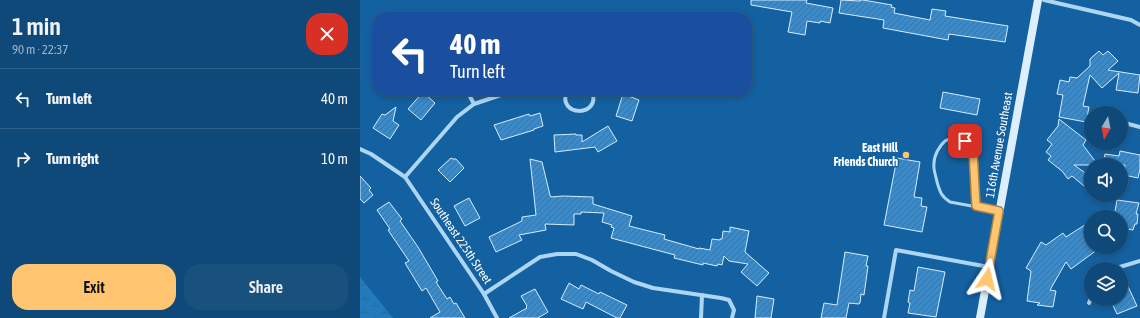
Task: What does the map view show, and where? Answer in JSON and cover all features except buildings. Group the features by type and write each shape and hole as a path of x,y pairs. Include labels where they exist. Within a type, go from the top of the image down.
{"main road":[{"name":"116th Avenue Southeast","path":"980,318 1038,0"}],"street":[{"path":"1044,0 1131,20 1140,25"},
{"path":"470,96 474,104"},
{"path":"360,149 371,154 406,177 457,118 474,104 498,96"},
{"path":"565,96 566,103 569,107 578,111 582,111 591,106 593,96"},
{"path":"1128,124 1140,127"},
{"name":"Southeast 225th Street","path":"406,177 484,294 497,318"},
{"path":"884,318 896,250 989,266"},
{"path":"484,294 540,257 558,254 576,254 592,260 634,282 653,288 729,300 734,310 732,318"},
{"path":"1128,265 1140,261"},
{"path":"701,318 702,295"}],"lane":[{"path":"976,206 973,151 970,144 957,138 946,140 937,152 934,162 934,169 943,198 950,202 999,211"}],"green space":[{"path":"360,277 393,318 360,318"}],"place":[{"name":"East Hill Friends Church","path":"906,155"}],"route":[{"path":"965,141 970,144 973,151 976,206 999,211 987,279"}]}
